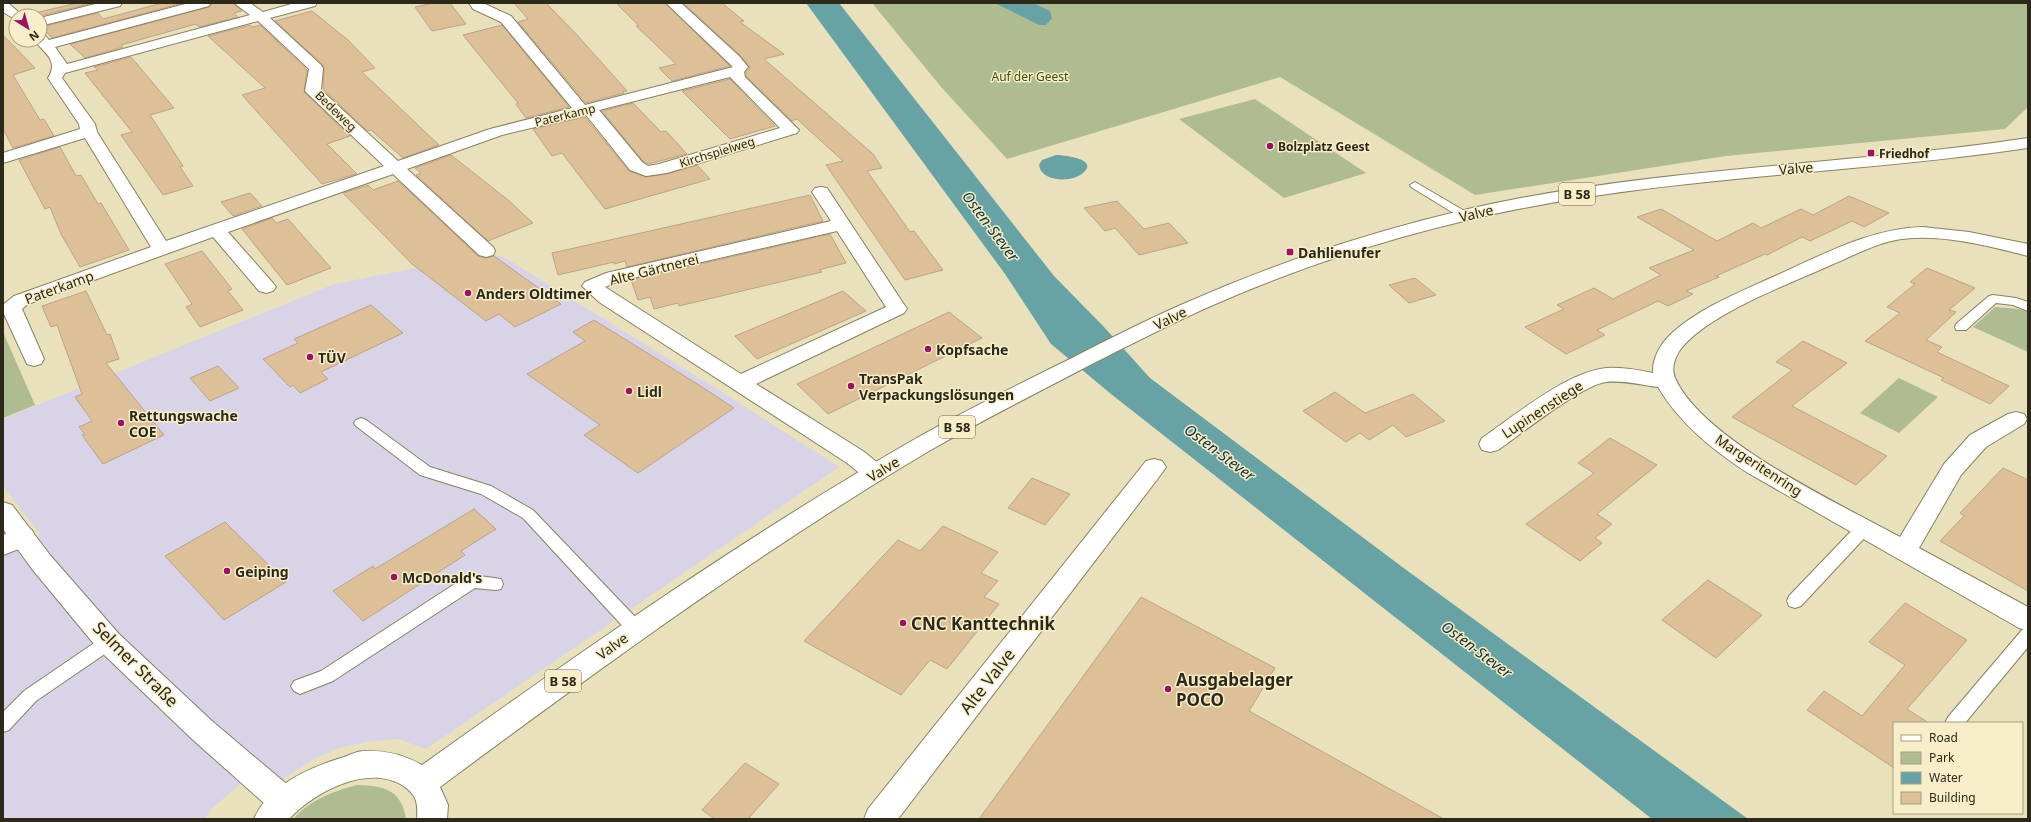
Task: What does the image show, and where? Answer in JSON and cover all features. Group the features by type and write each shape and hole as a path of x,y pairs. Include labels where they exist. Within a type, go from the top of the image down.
{"street":[{"path":"48,20 115,3"},
{"path":"48,41 204,3"},
{"path":"241,3 259,15"},
{"path":"60,70 259,15 310,3"},
{"path":"476,3 478,6 506,19 586,110"},
{"path":"673,3 734,59 741,67 737,71"},
{"name":"Bedeweg","path":"259,15 316,68 313,91 396,167"},
{"path":"48,47 60,62 60,70 55,78 87,124 89,132 162,249"},
{"name":"Paterkamp","path":"34,359 11,308 21,300 496,132 737,71"},
{"name":"Kirchspielweg","path":"586,110 636,166 646,171 661,169 791,130 738,78 737,71"},
{"path":"3,158 89,132"},
{"name":"Valve","path":"423,782 636,628 876,473 926,443 1053,375 1203,302 1299,265 1376,240 1464,215 1510,205 1614,188 1735,173 1895,160 1979,151 2028,143"},
{"path":"396,167 486,251"},
{"path":"740,383 897,309 822,192"},
{"name":"Alte Gärtnerei","path":"842,224 613,277 592,286 606,298 855,457 876,473"},
{"path":"216,230 266,287"},
{"name":"Margeritenring","path":"2028,250 1992,241 1943,234 1906,233 1876,240 1808,267 1728,305 1701,321 1668,350 1663,367 1666,382 1677,401 1700,425 1729,448 1784,483 2028,620"},
{"name":"Lupinenstiege","path":"1490,444 1584,381 1604,375 1630,376 1666,382"},
{"path":"1905,551 1952,470 1978,441 2016,419"},
{"name":"Alte Valve","path":"879,819 1154,467"},
{"name":"Selmer Straße","path":"3,511 13,542 110,642 202,730 258,780 277,810"},
{"path":"277,810 323,777 363,764 398,766 423,782 433,805 432,819"}],"lane":[{"path":"1415,185 1464,215"},
{"path":"1961,327 1993,299 2016,302 2028,307"},
{"path":"361,423 425,472 486,490 528,514 636,628"},
{"path":"1795,601 1864,528"},
{"path":"300,686 327,676 473,581 495,584"},
{"path":"1955,722 2028,635"},
{"path":"3,724 30,696 110,642"}],"shaded area":[{"path":"489,254 504,257 722,392 839,467 426,749 398,739 374,741 338,748 314,759 281,780 264,764 210,810 205,819 3,819 3,549 40,534 3,486 3,419 334,284"}],"green space":[{"name":"Auf der Geest","path":"872,3 2028,3 2028,107 2005,129 1726,156 1475,195 1280,77 1007,159 942,88"},
{"name":"Bolzplatz Geest","path":"1255,99 1366,173 1284,198 1179,119"},
{"path":"1995,307 2019,309 2028,312 2028,352 1973,327"},
{"path":"3,332 35,405 3,418"},
{"path":"1899,378 1938,397 1899,433 1860,413"},
{"path":"357,785 383,788 390,791 400,801 404,809 406,819 293,819 314,801 339,790"}],"water":[{"name":"Osten-Stever","path":"806,3 839,3 1054,276 1103,326 1150,378 1405,569 1748,819 1652,819 1111,394 1051,344 1005,274"},
{"path":"995,3 1033,3 1050,11 1052,18 1046,25 1039,25"},
{"path":"1056,155 1072,157 1084,161 1087,164 1087,168 1083,173 1072,178 1051,178 1041,171 1039,165 1042,160"}],"building":[{"path":"77,3 89,4 48,14 48,10"},
{"path":"162,3 183,3 52,38 48,34 48,26 98,13 103,19"},
{"path":"212,3 233,3 242,11 234,13 238,17 199,27 196,24 121,45 123,47 85,58 70,44 209,7"},
{"path":"433,3 450,3 466,24 432,31 415,7"},
{"path":"514,3 546,3 627,91 586,103 518,22 528,19"},
{"path":"616,3 665,3 730,66 672,81 659,68 676,64 636,26 639,26"},
{"path":"683,3 722,3 744,21 740,22 784,54 764,59 873,154 882,168 867,171 910,232 914,231 943,270 905,280 826,165 843,161 797,119 792,121 746,76 746,72 750,67 740,55"},
{"path":"312,11 348,40 375,68 362,72 439,145 403,158 371,130 367,131 323,89 324,68 322,64 275,21"},
{"path":"250,25 252,27 260,25 307,70 304,92 350,136 327,144 357,174 322,184 242,95 265,88 208,36"},
{"path":"502,25 569,107 526,118 516,104 518,103 463,35"},
{"path":"3,35 8,40 8,48 16,48 35,68 13,75 40,120 44,119 54,136 13,148 3,129"},
{"path":"131,57 174,108 150,115 183,166 180,167 193,186 163,195 121,135 132,132 85,73 98,70 94,67"},
{"path":"730,79 775,126 730,139 682,91"},
{"path":"633,103 661,132 666,131 687,154 648,164 643,161 602,111"},
{"path":"585,117 629,171 646,177 667,174 697,165 710,179 605,209 562,153 552,156 533,129"},
{"path":"60,147 76,176 81,175 98,204 101,203 129,250 80,267 61,234 50,207 45,209 19,160"},
{"path":"451,155 508,200 533,223 488,241 416,175 421,173 415,168"},
{"path":"398,181 478,256 486,258 494,256 561,304 515,327 499,314 486,321 412,264 343,193 368,185 373,190"},
{"path":"250,193 262,206 233,216 221,202"},
{"path":"810,195 823,221 627,267 625,261 614,264 614,262 558,275 552,253"},
{"path":"1849,196 1889,213 1864,227 1852,221 1810,241 1802,237 1767,255 1765,254 1716,276 1719,277 1686,291 1693,294 1668,306 1658,301 1597,330 1605,335 1566,354 1525,327 1564,309 1557,305 1594,288 1613,299 1661,275 1649,268 1694,250 1637,217 1661,209 1717,241 1753,223 1761,228 1801,209 1813,215"},
{"path":"1117,201 1144,229 1169,223 1188,243 1139,255 1115,228 1105,231 1084,208"},
{"path":"272,218 276,223 288,219 331,268 287,285 242,229"},
{"path":"830,234 846,263 819,270 822,272 679,306 678,303 654,309 650,297 638,300 631,280"},
{"path":"202,251 232,289 228,291 243,310 200,327 186,307 192,304 165,264"},
{"path":"1927,268 1975,288 1949,310 1956,312 1926,340 1942,347 1937,352 2009,386 1990,404 1941,380 1944,378 1865,341 1900,313 1887,307 1915,284 1910,282"},
{"path":"1415,278 1436,295 1409,303 1389,285"},
{"path":"86,291 107,335 110,334 119,359 106,363 164,435 103,464 82,435 85,434 79,427 92,421 75,397 82,394 57,325 51,327 42,306"},
{"path":"843,291 866,311 757,359 735,336"},
{"name":"TÜV","path":"371,305 403,333 321,372 328,379 300,393 293,385 290,387 263,359 298,343 294,339"},
{"path":"949,312 982,338 828,414 797,384"},
{"name":"Lidl","path":"594,320 734,408 638,473 584,435 600,425 527,374 585,341 573,332"},
{"path":"1803,341 1847,363 1792,406 1887,456 1856,485 1732,417 1792,370 1776,362"},
{"path":"218,366 239,388 210,401 190,378"},
{"path":"1335,392 1365,413 1413,394 1445,421 1406,437 1393,425 1369,440 1360,433 1346,442 1303,411"},
{"path":"1610,438 1657,465 1597,514 1612,524 1595,538 1602,543 1580,561 1526,524 1594,473 1578,463"},
{"path":"2003,468 2028,480 2028,591 1940,541 1964,516 1960,513"},
{"path":"1032,478 1070,494 1045,525 1008,508"},
{"name":"McDonald's","path":"474,509 496,529 461,551 465,555 363,621 333,591 373,566 375,569"},
{"name":"Geiping","path":"225,522 286,582 224,620 165,556"},
{"name":"CNC Kanttechnik","path":"943,526 998,552 981,573 998,581 984,597 999,604 947,669 930,660 901,695 804,641 898,540 920,551"},
{"path":"1708,580 1762,615 1716,658 1662,620"},
{"name":"Ausgabelager POCO","path":"1141,597 1275,668 1249,711 1444,819 979,819"},
{"path":"1905,603 1967,640 1907,709 1927,722 1893,722 1893,767 1807,710 1824,691 1862,716 1905,665 1869,642"},
{"path":"745,763 779,784 748,819 715,819 702,810"}],"place":[{"name":"Bolzplatz Geest","path":"1270,146"},
{"name":"Friedhof","path":"1871,153"},
{"name":"Dahlienufer","path":"1290,252"},
{"name":"Anders Oldtimer","path":"468,293"},
{"name":"Kopfsache","path":"928,349"},
{"name":"TÜV","path":"310,357"},
{"name":"TransPak Verpackungslösungen","path":"851,386"},
{"name":"Lidl","path":"629,391"},
{"name":"Rettungswache COE","path":"121,423"},
{"name":"Geiping","path":"227,571"},
{"name":"McDonald's","path":"394,577"},
{"name":"CNC Kanttechnik","path":"903,623"},
{"name":"Ausgabelager POCO","path":"1168,689"}]}
